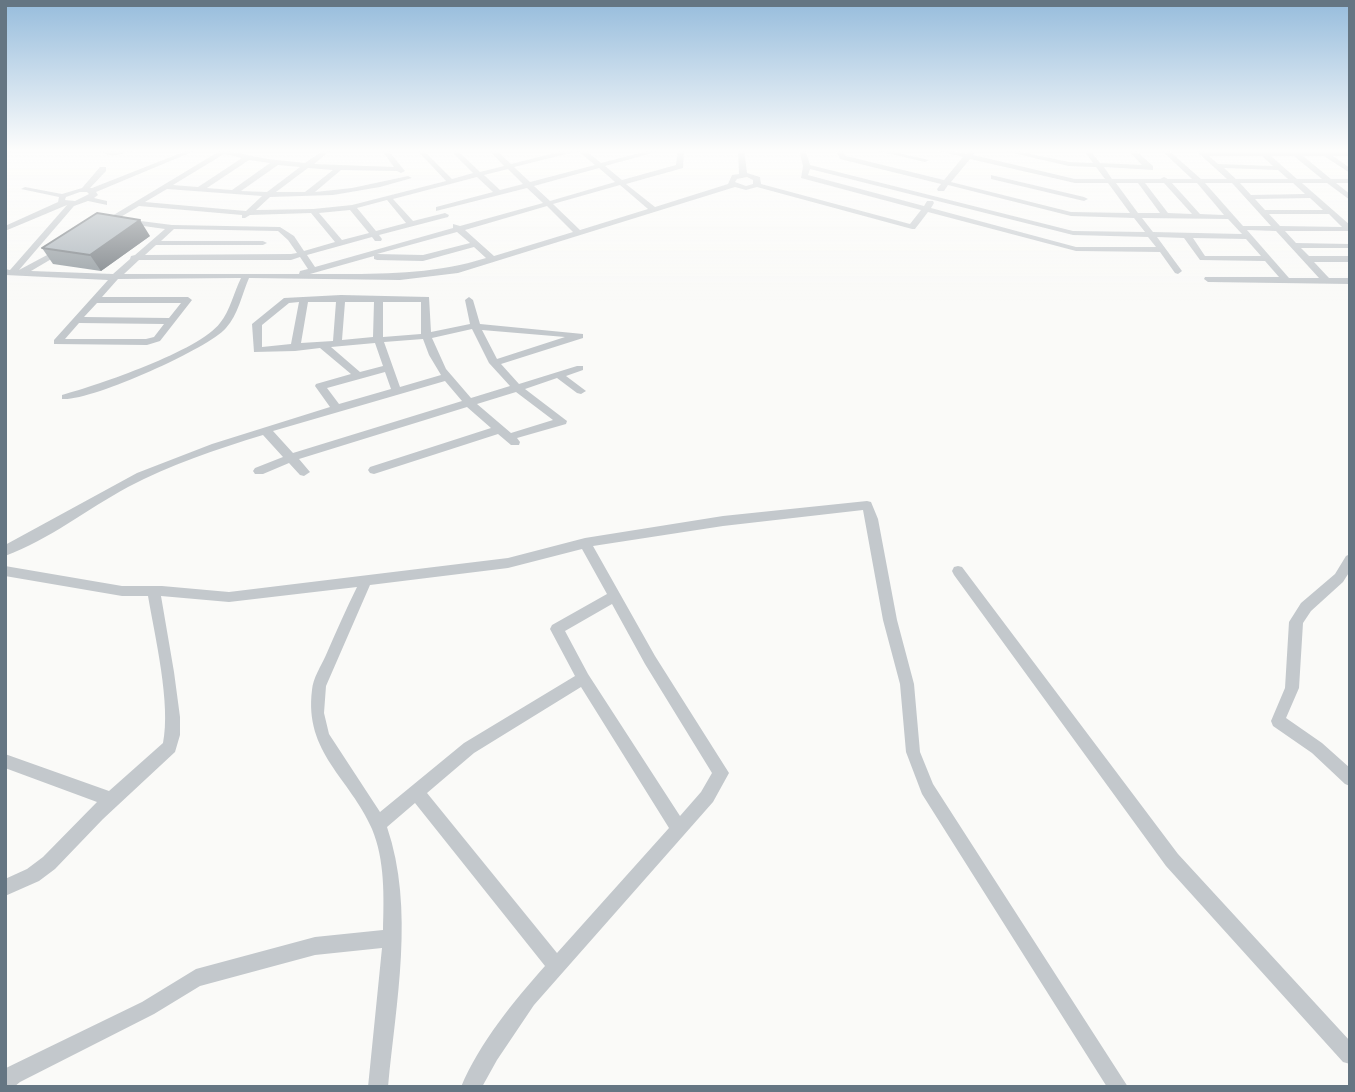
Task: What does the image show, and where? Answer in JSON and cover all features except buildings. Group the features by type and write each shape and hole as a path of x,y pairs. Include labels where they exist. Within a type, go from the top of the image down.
{"street":[{"path":"5,229 69,200"},
{"path":"99,200 104,203"},
{"path":"92,230 140,200"},
{"path":"233,228 262,200"},
{"path":"135,203 247,213 313,211 352,207 377,200"},
{"path":"391,200 411,224"},
{"path":"134,258 303,255 411,224 477,200"},
{"path":"543,200 579,233"},
{"path":"288,277 557,200"},
{"path":"642,200 654,210"},
{"path":"14,272 115,277 400,278 433,275 686,200"},
{"path":"812,200 912,227 932,200"},
{"path":"892,200 1076,249 1161,250"},
{"path":"942,200 1073,233 1248,236"},
{"path":"1013,200 1071,215 1230,217"},
{"path":"1085,200 1098,215"},
{"path":"1123,200 1178,271"},
{"path":"1154,200 1165,215"},
{"path":"1183,200 1196,215"},
{"path":"1215,200 1287,281"},
{"path":"1252,200 1327,281"},
{"path":"1318,200 1349,227"},
{"path":"14,272 66,201"},
{"path":"432,203 492,259"},
{"path":"352,207 388,250"},
{"path":"313,211 341,244"},
{"path":"1263,212 1332,212"},
{"path":"111,219 172,227 280,229 313,270"},
{"path":"95,300 188,300 157,339 147,342 57,342 115,277 134,258 172,227"},
{"path":"1240,228 1349,227"},
{"path":"253,257 273,229"},
{"path":"1186,235 1203,258 1268,260"},
{"path":"1209,235 1226,258"},
{"path":"14,272 73,242"},
{"path":"153,243 263,243"},
{"path":"363,257 423,258 476,244"},
{"path":"1294,245 1350,246"},
{"path":"400,278 408,258"},
{"path":"1307,259 1350,259"},
{"path":"66,397 98,389 207,340 224,326 246,276"},
{"path":"1208,279 1350,281"},
{"path":"337,344 341,298"},
{"path":"379,298 378,340 397,392"},
{"path":"295,348 304,299"},
{"path":"469,300 474,326 494,363 515,388 562,421 512,440 468,403 446,377 426,336 426,299 287,300 257,324 257,350 426,336 474,326 580,336 494,363"},
{"path":"77,320 172,321"},
{"path":"323,345 359,376"},
{"path":"336,407 320,386 387,368"},
{"path":"259,471 291,458 580,368"},
{"path":"559,375 581,391"},
{"path":"5,551 41,534 139,477 336,407 446,377"},
{"path":"374,470 500,429"},
{"path":"266,431 303,472"},
{"path":"5,571 122,591 229,597 508,563 585,543 723,521 867,505 872,519 890,620 907,684 913,752 918,769 927,789 1118,1087"},
{"path":"471,1087 510,1022 708,797 721,773 650,660 585,543"},
{"path":"1350,559 1339,578 1306,607 1296,622 1292,688 1278,722 1317,748 1350,779"},
{"path":"958,571 1172,860 1350,1055"},
{"path":"366,579 319,686 317,713 322,736 384,835 392,875 390,938 378,1087"},
{"path":"5,888 33,875 49,863 166,751 172,741 172,719 154,591"},
{"path":"615,597 557,629 583,678 679,829"},
{"path":"378,824 469,748 583,678"},
{"path":"5,761 112,800"},
{"path":"416,792 557,967"},
{"path":"5,1082 13,1075 148,1008 196,978 315,947 390,938"}]}
